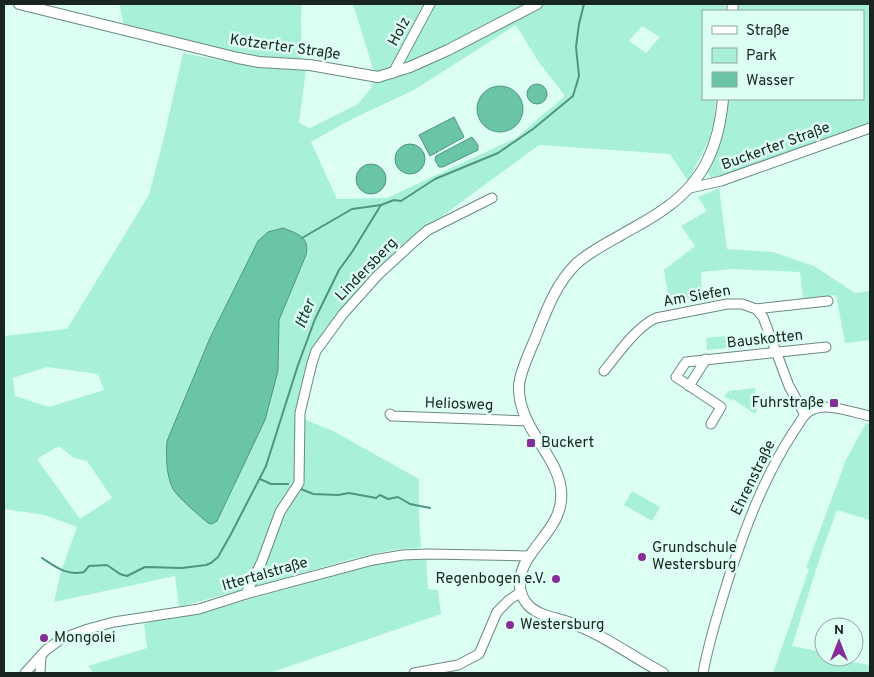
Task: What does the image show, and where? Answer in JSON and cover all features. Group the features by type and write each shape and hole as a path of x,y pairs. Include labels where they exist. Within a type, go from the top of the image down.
{"street":[{"name":"Kotzerter Straße","path":"19,4 238,58 259,62 310,64 374,77 393,73 448,50 537,4"},
{"name":"Holz","path":"393,73 430,4"},
{"path":"663,673 590,632 535,611 525,601 521,592 521,576 530,556 556,521 560,512 562,495 558,478 528,421 521,403 520,377 550,303 562,280 592,251 667,208 690,188 703,168 714,145 721,118 723,100"},
{"name":"Buckerter Straße","path":"690,188 721,181 870,128"},
{"name":"Lindersberg","path":"246,594 262,561 280,512 298,483 299,420 316,351 343,314 372,282 415,241 428,230 492,198"},
{"name":"Am Siefen","path":"604,371 639,330 656,318 727,304 742,304 756,309 828,301"},
{"path":"756,309 763,317 788,386 805,415 813,409 823,407 870,416"},
{"name":"Bauskotten","path":"711,424 721,407 676,377 686,362 826,347"},
{"path":"690,386 706,360"},
{"name":"Heliosweg","path":"390,414 392,416 428,419 528,421"},
{"name":"Ehrenstraße","path":"703,673 714,624 758,497 772,468 805,415"},
{"name":"Ittertalstraße","path":"25,673 41,654 61,639 88,628 114,622 199,609 246,594 374,560 402,555 428,554 530,556"},
{"path":"414,673 458,665 479,654 497,612 521,592"},
{"path":"40,673 41,654"}],"green space":[{"path":"119,4 302,4 302,60 266,58 229,52 125,28"},
{"path":"353,4 726,4 725,10 702,10 702,100 716,100 714,121 709,140 688,181 670,154 539,145 422,231 326,330 303,383 304,419 333,431 419,479 421,548 395,550 357,558 179,607 175,576 54,602 61,571 77,527 45,515 4,509 4,336 67,329 149,195 183,53 251,66 306,69 299,123 310,128 358,104 372,87 374,72","holes":["516,25 538,61 565,96 516,138 387,198 337,199 311,142 352,119 414,90","642,26 660,37 646,53 629,41","283,228 302,237 306,244 306,255 279,320 265,420 215,523 167,441 210,338 258,241 268,232","47,367 98,374 104,390 49,407 15,396 13,378","59,446 74,458 87,461 112,498 80,519 37,459"]},
{"path":"739,4 870,4 870,124 713,179 707,173 722,138 728,100 864,100 864,10 738,10"},
{"path":"719,188 727,249 773,252 814,266 855,293 870,291 870,340 845,343 836,295 803,299 800,272 732,269 701,272 702,296 669,301 664,270 695,246 681,226 707,211 698,197"},
{"path":"726,336 727,348 707,350 706,338"},
{"path":"755,388 757,410 755,414 733,399 732,401 724,396 729,391"},
{"path":"866,423 870,424 870,520 837,510 792,646 814,650 814,667 864,667 864,664 870,665 870,673 773,673 809,569 806,568 846,460"},
{"path":"632,491 660,507 652,521 624,505"},
{"path":"426,557 428,589 438,590 441,614 270,673 94,673 88,666 147,648 144,624 166,617 200,613 384,562"}],"water":[{"path":"537,84 544,87 547,94 544,101 537,104 530,101 527,94 530,87"},
{"path":"500,86 513,90 519,96 523,109 519,122 513,128 500,132 487,128 481,122 477,109 481,96 487,90"},
{"path":"454,117 464,137 430,156 419,135"},
{"path":"472,137 478,145 478,150 443,167 439,167 435,160 436,156"},
{"path":"410,144 421,148 425,159 421,170 410,174 399,170 395,159 399,148"},
{"path":"371,164 382,168 386,179 382,190 371,194 360,190 356,179 360,168"},
{"path":"283,228 302,237 306,244 306,255 279,320 278,371 265,420 217,521 212,524 208,523 189,506 173,489 168,472 167,441 210,338 258,241 268,232"}],"waterway":[{"name":"Itter","path":"42,558 66,572 84,572 89,566 107,565 120,574 127,576 145,567 182,568 206,565 218,557 266,466 298,365 315,319 339,270 381,205 394,200 401,201 435,179 498,153 533,129 573,96 579,76 576,47 584,4"},
{"path":"302,238 352,209 381,205"},
{"path":"260,479 271,484 288,484"},
{"path":"301,489 313,494 338,495 349,493 376,498 380,495 388,499 398,497 410,504 430,508"}],"place":[{"name":"Fuhrstraße","path":"834,403"},
{"name":"Buckert","path":"531,443"},
{"name":"Grundschule Westersburg","path":"642,557"},
{"name":"Regenbogen e.V.","path":"556,579"},
{"name":"Westersburg","path":"510,625"},
{"name":"Mongolei","path":"44,638"}]}
